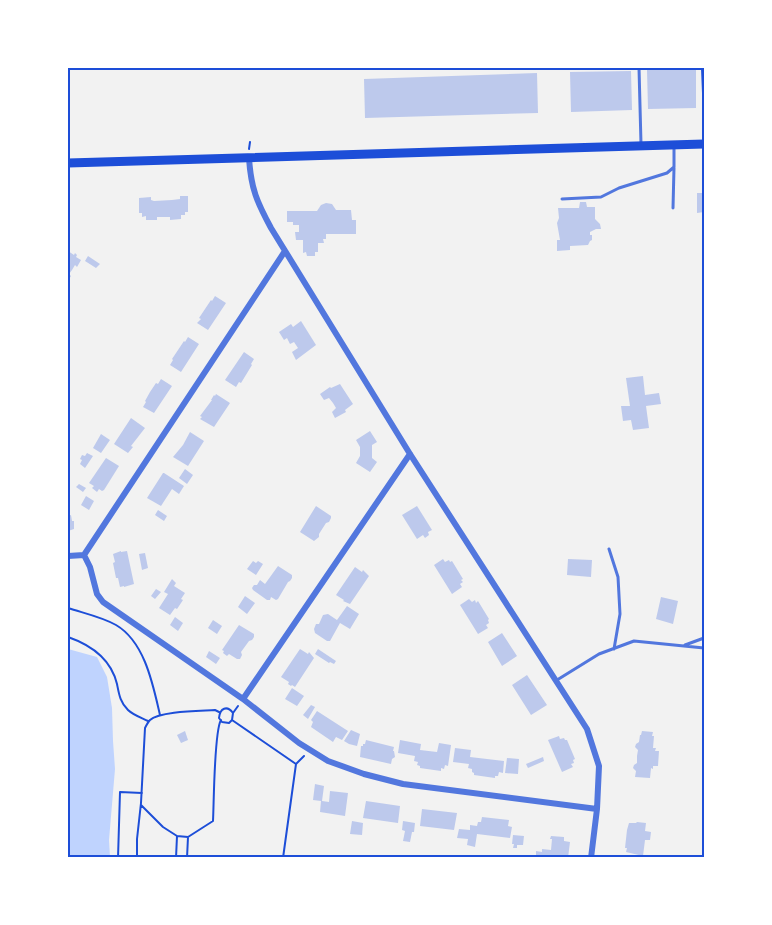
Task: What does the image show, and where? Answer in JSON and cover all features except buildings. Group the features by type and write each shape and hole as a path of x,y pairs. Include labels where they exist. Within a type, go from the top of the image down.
{"main road":[{"path":"68,163 705,144"}],"street":[{"path":"249,158 252,186 257,203 285,251 410,453 588,729 599,766 591,858"},
{"path":"84,555 285,251"},
{"path":"243,699 410,453"},
{"path":"68,556 84,555"},
{"path":"84,555 90,567 96,594 103,602 243,699 299,743 328,762 403,784 597,809"}],"lane":[{"path":"639,68 641,146"},
{"path":"673,208 674,145"},
{"path":"562,199 601,197 619,188 667,173 674,167"},
{"path":"609,549 618,577 620,614 614,649"},
{"path":"683,646 705,638"},
{"path":"555,681 599,654 634,641 705,648"}],"path":[{"path":"639,68 666,68"},
{"path":"702,68 705,118"},
{"path":"68,608 110,623 127,633 140,651 160,715"},
{"path":"68,637 87,645 102,656 110,666 117,682 122,703 129,712 148,721"},
{"path":"232,720 233,713 243,699"},
{"path":"219,712 226,708 233,713"},
{"path":"137,858 145,728 148,721 160,715 215,710 219,712"},
{"path":"219,712 222,722 229,723 232,720"},
{"path":"141,805 163,827 177,836 188,837 213,821 218,725 221,720"},
{"path":"232,720 296,764"},
{"path":"283,858 296,764 310,750"},
{"path":"118,858 120,792 142,793"},
{"path":"176,858 177,836"},
{"path":"187,858 188,837"}],"water":[{"path":"68,649 97,657 107,677 112,708 115,769 109,840 110,857 68,857"}]}
